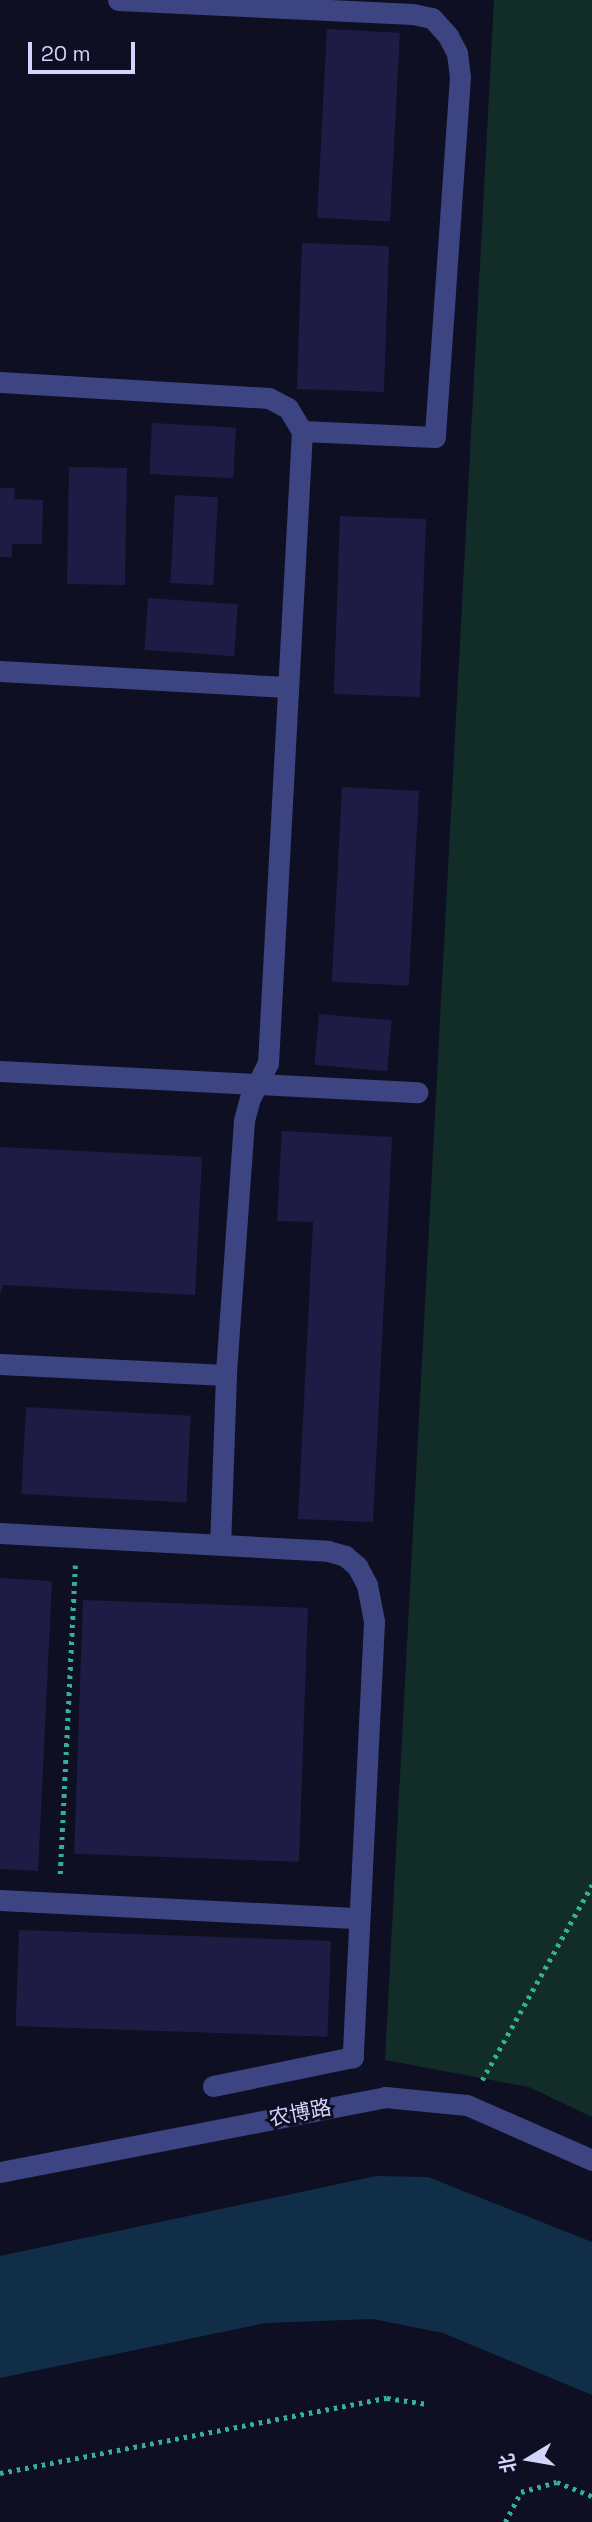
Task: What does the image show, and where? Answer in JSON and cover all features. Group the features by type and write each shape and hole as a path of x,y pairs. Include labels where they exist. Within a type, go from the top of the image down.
{"street":[{"path":"118,0 423,16 432,18 448,36 457,53 460,77 435,437 302,431"},
{"path":"0,382 269,398 288,408 302,431 268,1063 250,1098 244,1121 226,1376 220,1544"},
{"path":"0,671 288,687"},
{"path":"0,1071 417,1092"},
{"path":"0,1364 226,1376"},
{"path":"0,1533 337,1553 357,1566 367,1585 374,1622 353,2057 213,2086"},
{"path":"0,1900 359,1918"},
{"name":"农博路","path":"0,2172 385,2097 467,2105 592,2160"}],"path":[{"path":"59,1903 77,1536"},
{"path":"467,2105 592,1885"},
{"path":"0,2473 387,2398 428,2404"},
{"path":"505,2522 521,2492 557,2482 592,2496"}],"green space":[{"path":"494,0 592,0 592,2117 529,2087 385,2060"}],"water":[{"path":"376,2176 428,2177 592,2242 592,2395 443,2333 373,2319 266,2323 0,2378 0,2256"}],"building":[{"path":"327,29 400,33 390,222 317,218"},
{"path":"302,243 389,246 384,392 297,389"},
{"path":"152,423 236,427 233,478 149,474"},
{"path":"69,467 127,468 125,585 67,584"},
{"path":"0,488 15,488 14,499 43,500 42,544 12,544 12,557 0,557"},
{"path":"175,495 218,497 213,585 170,583"},
{"path":"340,516 426,519 420,697 334,694"},
{"path":"148,598 238,604 234,656 144,650"},
{"path":"342,787 419,791 409,986 332,982"},
{"path":"319,1014 392,1020 387,1071 315,1065"},
{"path":"282,1131 392,1137 373,1522 298,1519 313,1222 277,1221"},
{"path":"0,1147 202,1157 195,1295 3,1285 0,1294"},
{"path":"26,1407 191,1416 186,1503 21,1494"},
{"path":"0,1578 52,1581 38,1871 0,1869"},
{"path":"83,1600 308,1608 299,1862 74,1854"},
{"path":"19,1930 331,1941 327,2037 16,2026"}]}
